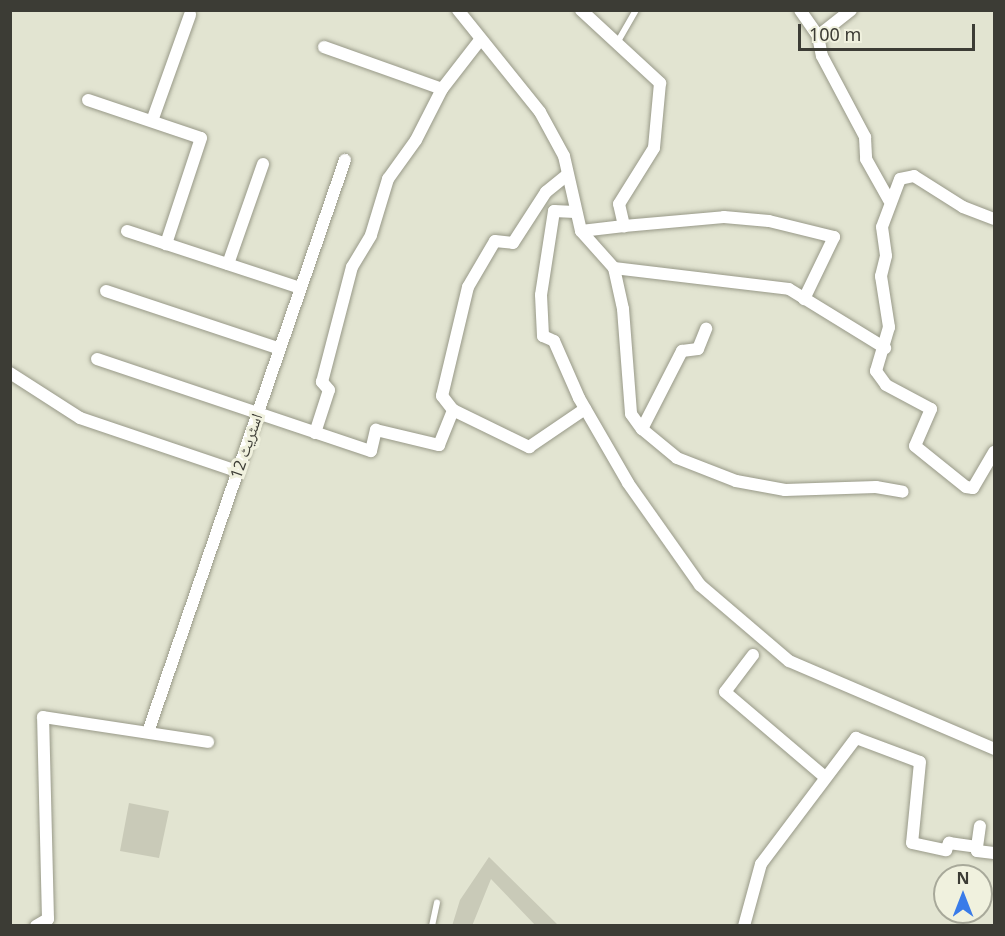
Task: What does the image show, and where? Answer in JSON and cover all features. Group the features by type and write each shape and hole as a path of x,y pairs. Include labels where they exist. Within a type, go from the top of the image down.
{"street":[{"path":"458,10 540,112 564,156 581,231 614,268 623,309 631,414 642,429 677,458 736,481 784,490 876,487 903,492"},
{"path":"581,10 660,82 654,148 619,204 624,226"},
{"path":"800,10 818,36 822,56 865,137 866,159 889,200"},
{"path":"818,36 851,10"},
{"path":"152,121 189,15"},
{"path":"315,433 329,390 322,382 352,267 371,235 388,179 416,140 442,89 480,40"},
{"path":"324,46 442,89"},
{"path":"88,100 196,135 202,144 166,244"},
{"name":"اسٹریٹ 12","path":"148,732 345,160"},
{"path":"228,264 263,164"},
{"path":"567,175 546,192 513,243 495,241 468,287 442,396 453,410 529,447 585,409"},
{"path":"994,219 963,207 914,176 900,179 889,200 882,227 886,256 881,276 889,327 885,348 876,371 878,379 932,411 915,443 916,448 973,488 994,452"},
{"path":"575,212 554,211 541,295 543,336 554,341 585,409 658,529 700,585 744,625 789,661 994,749"},
{"path":"581,231 724,217 769,221 834,237 804,299"},
{"path":"127,231 300,288"},
{"path":"614,268 789,289 885,348"},
{"path":"106,291 280,349"},
{"path":"642,429 682,351 698,349 706,329"},
{"path":"98,359 371,451 376,430 439,445 453,410"},
{"path":"10,372 80,418 237,471"},
{"path":"753,655 725,692 825,777"},
{"path":"36,926 48,919 43,717 208,742"},
{"path":"744,926 761,864 856,738 920,762 912,843 946,850 949,843 977,847"},
{"path":"980,826 977,851 994,853"}],"lane":[{"path":"617,43 636,10"},
{"path":"432,926 437,903"}],"building":[{"path":"129,803 169,811 159,858 120,851"},
{"path":"489,857 559,926 536,926 491,879 472,926 452,926 460,900"}]}
